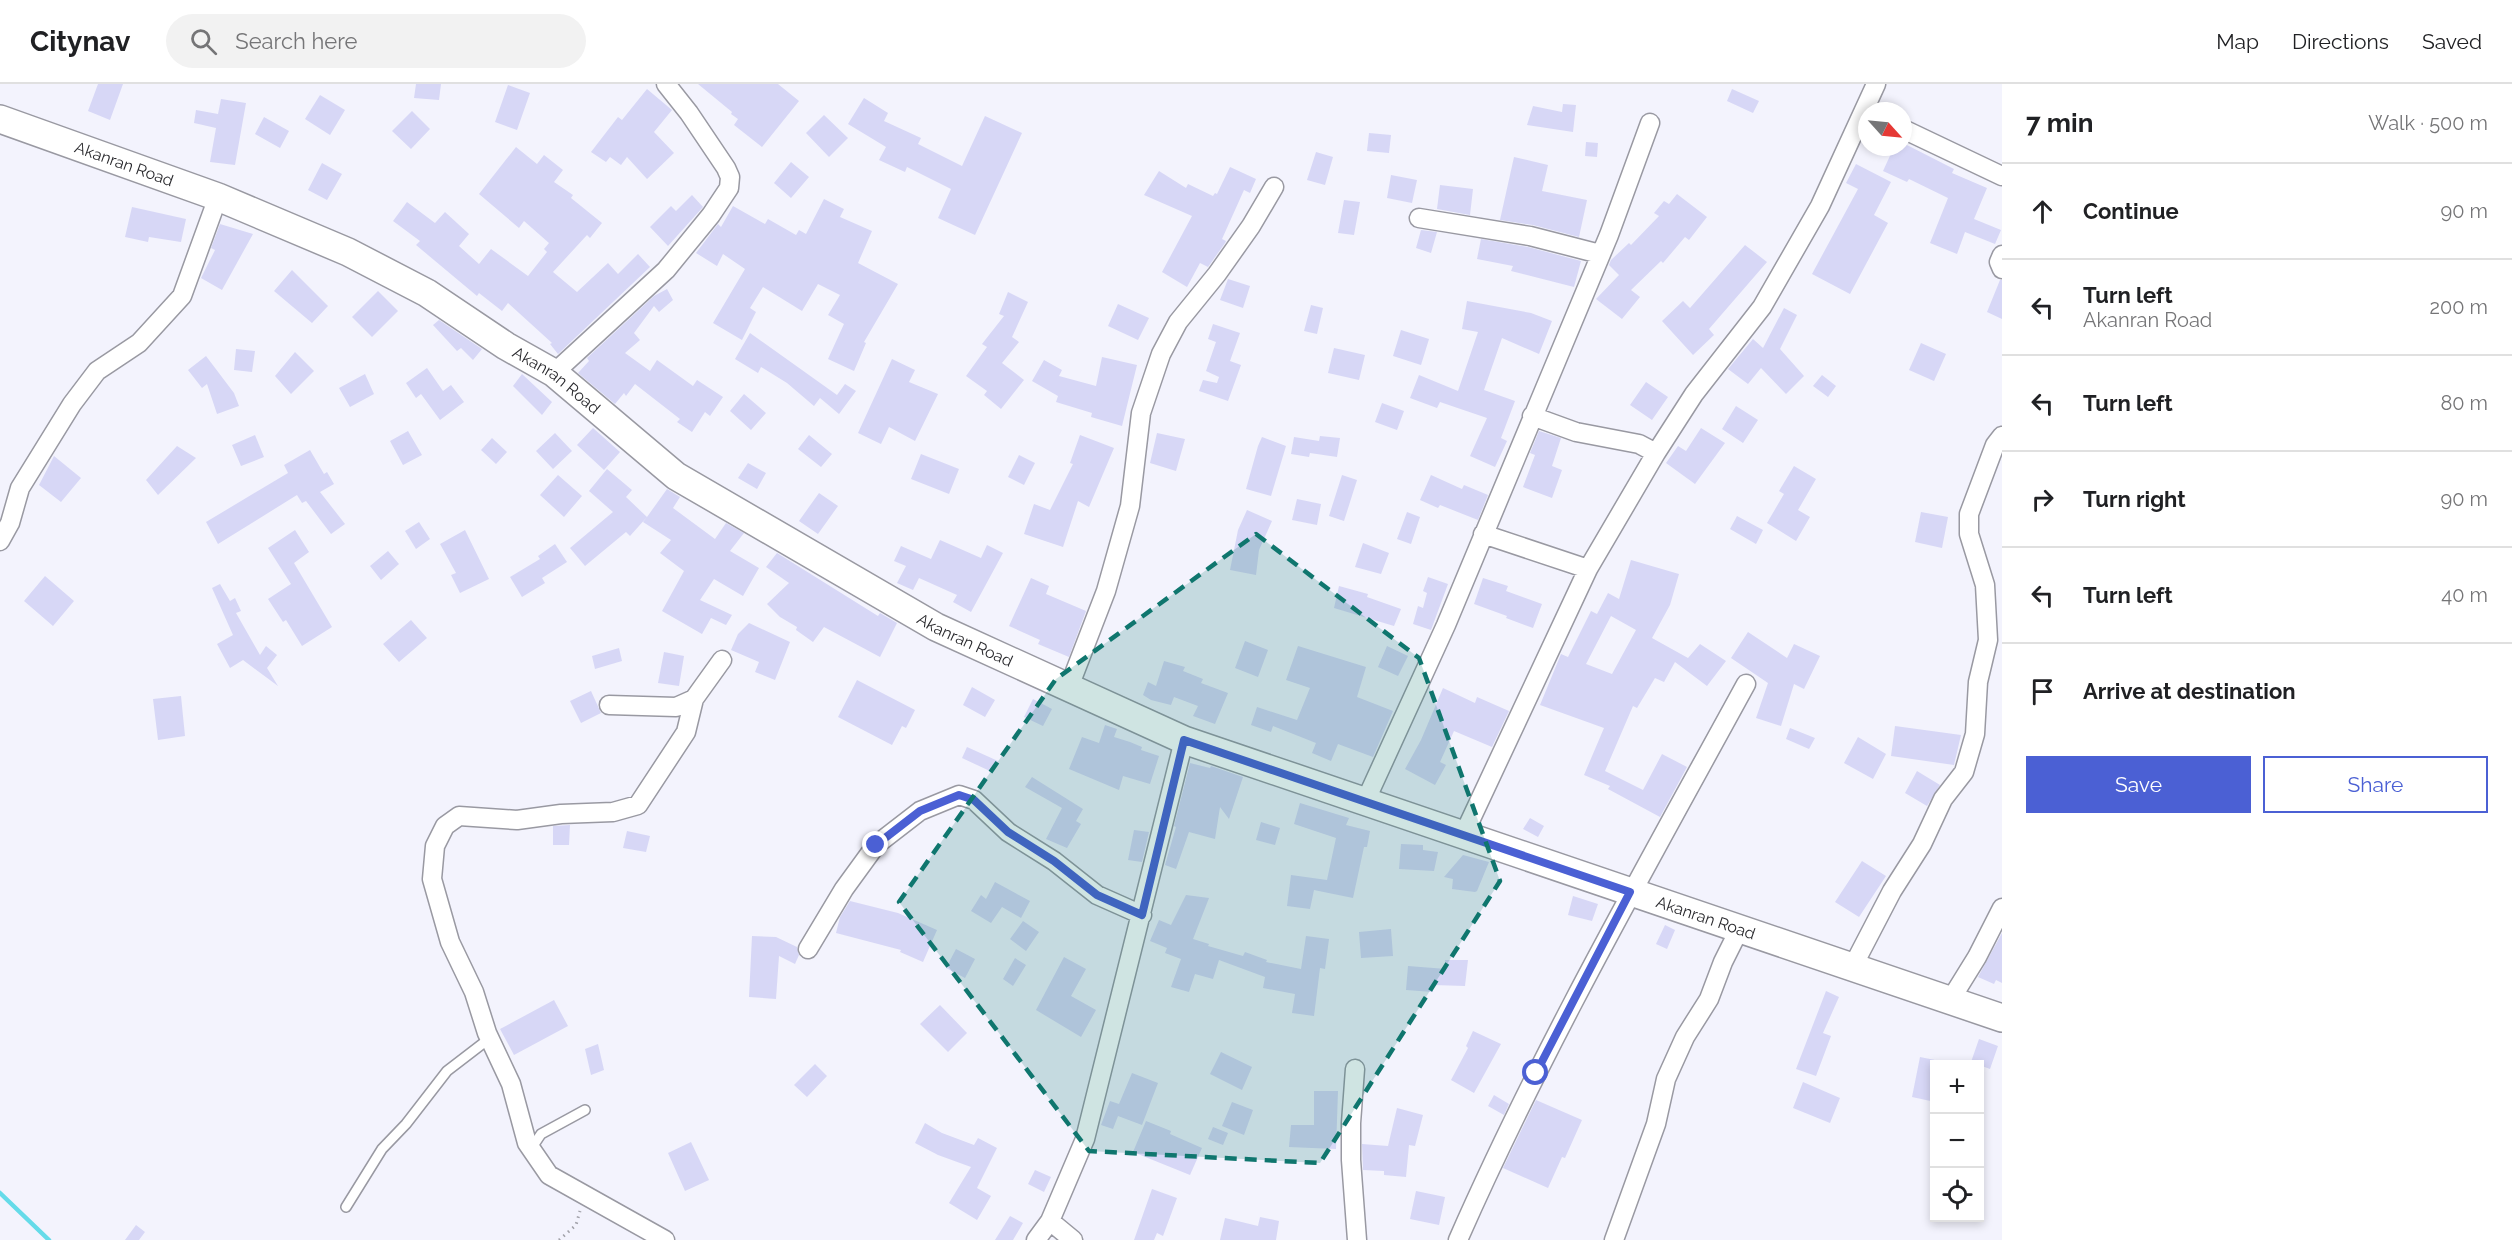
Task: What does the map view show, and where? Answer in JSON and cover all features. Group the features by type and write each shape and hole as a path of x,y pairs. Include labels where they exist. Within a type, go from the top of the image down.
{"main road":[{"name":"Akanran Road","path":"0,119 218,197 348,252 427,293 506,346 554,373 676,476 936,627 1184,740 2002,1018"}],"street":[{"path":"554,373 666,270 711,215 729,188 730,177 726,168 689,113 666,84"},
{"path":"1869,102 1876,84"},
{"path":"1365,802 1446,625 1609,235 1650,123"},
{"path":"1463,836 1588,569 1656,453 1695,394 1762,307 1820,206 1858,128"},
{"path":"1912,133 2002,176"},
{"path":"1069,687 1106,591 1130,506 1141,413 1161,354 1178,322 1217,274 1251,226 1274,187"},
{"path":"0,541 10,523 20,488 72,404 97,371 139,343 182,296 218,197"},
{"path":"1419,218 1530,236 1600,254"},
{"path":"2002,255 1999,262 2002,269"},
{"path":"1532,416 1576,432 1639,444 1656,453"},
{"path":"1853,966 1892,891 1922,844 1943,800 1964,772 1975,734 1978,682 1988,640 1985,585 1969,534 1969,514 1995,445 2002,436"},
{"path":"1483,534 1588,569"},
{"path":"665,1240 549,1175 527,1143 511,1083 490,1038 474,992 450,942 432,879 435,846 445,826 459,816 517,820 561,814 613,813 638,805 686,732 694,699 722,660"},
{"path":"1458,1240 1536,1073 1630,892 1746,684"},
{"path":"609,705 676,707 694,699"},
{"path":"1036,1240 1050,1221 1085,1139 1184,740"},
{"path":"808,949 844,889 876,845 920,811 959,795 974,800 1008,832 1054,861 1097,895 1142,915"},
{"path":"1951,999 1977,957 2002,908"},
{"path":"1614,1240 1656,1125 1666,1079 1685,1036 1709,999 1723,962 1740,928"},
{"path":"1355,1069 1351,1160 1357,1240"},
{"path":"1050,1221 1073,1240"}],"lane":[{"path":"346,1206 382,1149 406,1124 447,1071 490,1038"},
{"path":"531,1149 541,1134 585,1110"}],"path":[{"path":"559,1240 576,1225 585,1195"}],"highlighted area":[{"path":"1256,534 1419,658 1500,881 1320,1163 1089,1151 899,902 1056,679"}],"building":[{"path":"98,84 123,84 110,120 88,111"},
{"path":"416,84 441,84 439,100 414,98"},
{"path":"698,84 778,84 799,101 762,147 734,125 738,119 731,114 732,112"},
{"path":"508,85 530,93 517,130 495,122"},
{"path":"647,89 672,110 654,132 674,153 647,179 627,157 621,165 610,157 606,162 591,152 618,117 622,120"},
{"path":"1732,89 1759,101 1753,113 1727,101"},
{"path":"320,95 345,110 330,135 305,119"},
{"path":"864,98 888,113 884,121 921,138 918,144 962,166 985,116 1022,133 975,235 938,218 951,189 907,167 905,172 879,160 886,147 848,124"},
{"path":"221,99 246,103 235,165 210,162 216,128 194,123 196,110 218,114"},
{"path":"1563,104 1576,105 1573,132 1527,125 1533,106 1562,112"},
{"path":"412,111 430,129 411,149 392,131"},
{"path":"824,115 848,138 829,157 806,133"},
{"path":"264,117 289,131 280,148 255,134"},
{"path":"1369,133 1391,135 1389,153 1367,151"},
{"path":"1586,142 1598,143 1597,157 1585,156"},
{"path":"516,147 537,164 544,155 563,170 554,182 573,195 571,198 602,223 590,238 587,235 553,272 577,292 608,263 618,274 638,254 650,267 558,354 550,344 552,343 508,303 502,311 479,293 477,296 416,245 420,241 393,221 407,202 435,223 445,212 469,234 459,246 479,264 491,249 528,276 547,252 544,249 549,243 524,221 519,228 479,194"},
{"path":"1912,148 1954,169 1952,173 1987,188 1974,219 2001,230 1995,244 1965,232 1957,254 1930,243 1948,198 1909,179 1907,182 1883,171 1890,156 1912,156"},
{"path":"1316,152 1333,157 1325,185 1307,180"},
{"path":"1514,157 1548,165 1542,191 1587,200 1579,237 1533,225 1500,220"},
{"path":"791,162 809,177 791,198 774,183"},
{"path":"322,163 342,174 327,200 308,190"},
{"path":"1856,164 1891,182 1874,215 1888,223 1850,294 1812,274 1858,189 1846,183"},
{"path":"1230,167 1256,179 1250,193 1244,190 1222,239 1226,241 1225,243 1208,267 1200,263 1187,287 1162,272 1192,216 1144,195 1159,171 1186,188 1188,184 1213,196 1217,194"},
{"path":"1391,175 1417,180 1412,203 1387,198"},
{"path":"1440,185 1473,189 1470,215 1437,209"},
{"path":"1677,194 1707,217 1689,240 1685,237 1663,263 1661,261 1631,290 1640,297 1622,319 1596,299 1619,275 1609,265 1611,260 1629,243 1631,245 1659,216 1654,213 1664,201 1669,204"},
{"path":"692,195 703,207 668,246 650,227 671,206 676,211"},
{"path":"824,199 844,209 840,217 872,231 858,263 898,284 864,342 866,343 854,371 828,359 844,324 828,315 840,295 818,284 802,311 763,287 750,308 756,312 742,340 713,323 745,269 723,254 717,266 696,253 718,224 721,227 733,206 765,224 768,219 796,235 799,230 806,234"},
{"path":"1344,200 1360,202 1354,235 1338,233"},
{"path":"132,207 186,219 181,242 149,237 148,242 125,237"},
{"path":"220,224 253,234 222,290 201,278 215,250 211,248"},
{"path":"1421,230 1437,232 1431,253 1416,248"},
{"path":"1481,239 1528,247 1581,261 1574,287 1511,271 1513,266 1477,259"},
{"path":"1745,245 1767,262 1709,329 1714,335 1693,355 1662,321 1683,301 1690,308"},
{"path":"292,270 328,306 312,323 274,291"},
{"path":"1228,279 1250,286 1243,308 1220,300"},
{"path":"2000,280 2002,280 2002,319 1987,312"},
{"path":"667,289 673,300 659,312 654,306 634,333 640,340 625,353 650,371 657,360 693,386 697,380 723,397 710,416 705,412 692,432 677,422 680,419 635,384 626,396 624,393 615,404 578,373 589,361 587,358 654,296"},
{"path":"378,291 398,311 372,337 352,317"},
{"path":"1008,292 1028,302 1012,337 1019,342 1002,363 1024,380 1001,409 984,395 987,391 966,376 987,347 982,344 1004,316 999,314"},
{"path":"1467,301 1531,313 1552,321 1539,354 1502,338 1484,390 1515,401 1501,438 1507,441 1495,467 1470,456 1487,418 1440,402 1437,408 1410,398 1419,375 1458,391 1478,332 1462,329"},
{"path":"1118,304 1149,318 1138,340 1108,326"},
{"path":"1311,305 1323,308 1317,334 1304,331"},
{"path":"1784,308 1797,315 1780,349 1804,376 1786,394 1761,368 1748,384 1728,369 1753,339 1763,348"},
{"path":"439,320 482,349 473,360 461,348 457,351 433,325"},
{"path":"1213,324 1240,333 1230,361 1241,365 1228,401 1199,391 1203,380 1217,383 1219,377 1206,371 1216,342 1208,339"},
{"path":"1401,330 1429,339 1421,365 1393,356"},
{"path":"750,333 837,395 845,384 856,391 839,414 820,398 814,406 787,383 761,367 758,373 735,359"},
{"path":"1921,343 1946,354 1934,381 1909,370"},
{"path":"1334,348 1365,355 1359,380 1328,373"},
{"path":"236,349 255,351 252,372 234,370"},
{"path":"295,352 314,371 291,394 275,376"},
{"path":"206,356 234,393 239,406 217,414 207,384 202,388 188,370"},
{"path":"1102,357 1137,365 1122,426 1091,417 1092,413 1056,402 1058,396 1032,381 1044,360 1062,370 1059,376 1096,386"},
{"path":"892,359 915,370 909,382 938,394 915,441 889,427 881,444 858,433"},
{"path":"427,368 443,391 451,385 464,402 440,420 421,394 416,398 406,383"},
{"path":"365,374 374,394 350,407 339,388"},
{"path":"522,374 552,402 542,415 513,386"},
{"path":"1822,375 1836,386 1828,397 1813,386"},
{"path":"1646,382 1668,397 1652,420 1630,405"},
{"path":"744,394 766,413 751,430 730,411"},
{"path":"1382,403 1404,411 1397,430 1375,422"},
{"path":"1736,406 1758,420 1743,443 1722,429"},
{"path":"593,428 620,452 604,470 577,445"},
{"path":"1701,428 1725,443 1695,484 1666,463 1678,446 1686,451"},
{"path":"408,431 422,455 403,465 390,441"},
{"path":"1539,431 1561,438 1552,466 1562,470 1552,498 1523,487 1535,455 1530,453"},
{"path":"555,433 572,451 553,469 536,451"},
{"path":"1157,433 1185,439 1176,471 1150,463"},
{"path":"255,435 264,457 241,466 232,445"},
{"path":"809,435 832,454 821,467 798,449"},
{"path":"1080,435 1114,448 1089,507 1078,501 1063,547 1024,534 1034,504 1050,510 1073,464 1070,463"},
{"path":"1320,436 1340,438 1337,457 1310,453 1309,457 1291,454 1294,437 1319,441"},
{"path":"1262,437 1286,446 1271,496 1246,489"},
{"path":"492,438 507,452 496,464 481,450"},
{"path":"177,446 196,458 158,495 146,480"},
{"path":"310,450 324,474 327,472 334,484 320,492 345,524 331,534 306,501 302,503 297,495 218,544 206,522 288,473 284,465"},
{"path":"921,454 959,469 949,494 911,479"},
{"path":"1019,455 1035,463 1024,485 1008,477"},
{"path":"54,456 81,478 61,502 39,485"},
{"path":"748,463 766,473 757,489 738,478"},
{"path":"1794,466 1816,479 1798,510 1810,517 1796,541 1767,523 1784,494 1779,491"},
{"path":"607,469 632,490 626,497 647,517 630,536 626,532 585,566 570,548 613,512 589,491"},
{"path":"558,475 582,496 564,517 540,495"},
{"path":"1342,475 1357,480 1344,521 1329,516"},
{"path":"1431,475 1462,489 1464,485 1488,495 1478,520 1420,500"},
{"path":"667,489 680,497 673,508 715,539 726,523 744,533 730,551 759,568 743,596 714,579 700,600 732,615 726,625 711,618 702,634 662,611 684,571 660,553 671,540 643,522"},
{"path":"819,493 838,506 818,534 799,521"},
{"path":"1297,499 1321,504 1317,525 1292,520"},
{"path":"1247,510 1272,521 1259,550 1256,575 1230,570 1238,530"},
{"path":"1407,512 1420,517 1411,544 1397,539"},
{"path":"1921,512 1948,517 1942,548 1915,542"},
{"path":"1737,516 1763,530 1756,544 1730,529"},
{"path":"419,522 430,539 416,549 405,531"},
{"path":"295,530 309,552 294,563 332,627 302,646 286,620 283,622 268,599 291,584 268,548"},
{"path":"465,530 489,579 460,593 451,575 456,573 440,544"},
{"path":"940,540 981,558 987,545 1003,553 971,612 953,602 957,595 919,578 913,590 897,583 906,566 894,561 901,546 931,559"},
{"path":"1363,543 1389,553 1381,574 1355,567"},
{"path":"555,544 567,562 542,578 545,583 522,597 510,577 540,559 538,556"},
{"path":"388,551 399,564 381,580 370,566"},
{"path":"777,553 878,616 880,613 897,623 880,657 824,627 813,642 767,604 789,583 766,567"},
{"path":"1631,560 1679,574 1670,605 1652,638 1688,658 1700,644 1726,661 1707,686 1675,662 1664,682 1655,678 1637,708 1633,706 1605,771 1643,790 1662,754 1687,767 1660,817 1608,789 1610,786 1584,775 1604,728 1540,705 1561,654 1568,657 1591,611 1597,614 1608,593 1619,599","holes":["1611,616 1636,630 1612,674 1586,664"]},
{"path":"45,576 74,601 53,626 24,601"},
{"path":"1428,577 1448,584 1431,630 1413,624 1418,606 1423,608 1427,593 1423,591"},
{"path":"1031,578 1049,586 1046,594 1086,611 1069,657 1038,644 1040,640 1009,626"},
{"path":"1483,578 1508,586 1506,591 1542,604 1533,628 1474,604"},
{"path":"220,584 230,601 235,598 241,611 236,613 260,655 266,646 277,655 267,668 278,686 243,660 230,668 217,644 233,635 212,588"},
{"path":"1339,586 1368,594 1367,597 1401,609 1394,626 1334,608"},
{"path":"411,620 427,638 399,662 383,644"},
{"path":"749,623 790,642 775,680 755,672 759,662 731,650 738,634"},
{"path":"1748,632 1787,658 1794,644 1820,656 1804,689 1794,684 1781,726 1756,718 1768,683 1731,658"},
{"path":"1245,641 1268,650 1258,677 1235,668"},
{"path":"1298,646 1366,667 1357,697 1393,711 1373,757 1338,744 1331,761 1312,753 1316,743 1273,726 1271,732 1251,725 1257,707 1297,720 1310,688 1286,680"},
{"path":"1387,646 1408,656 1398,676 1378,667"},
{"path":"619,648 622,661 595,669 592,656"},
{"path":"664,652 684,656 679,686 658,683"},
{"path":"1164,661 1185,667 1183,671 1203,679 1201,683 1228,693 1215,724 1193,716 1198,706 1174,697 1171,705 1151,700 1143,695 1148,682 1156,686"},
{"path":"857,680 915,710 906,728 902,726 892,745 838,717"},
{"path":"972,687 995,700 985,717 963,705"},
{"path":"1443,688 1475,703 1477,697 1509,711 1492,747 1454,731 1440,762 1446,765 1435,785 1405,769 1421,740"},
{"path":"591,691 601,713 581,723 570,701"},
{"path":"181,696 185,736 158,740 153,699"},
{"path":"1033,699 1052,709 1043,726 1024,717"},
{"path":"1105,725 1117,729 1114,737 1159,756 1150,784 1123,776 1119,790 1069,769 1082,737 1099,743"},
{"path":"1895,726 1961,735 1954,765 1891,756"},
{"path":"1790,728 1815,738 1809,749 1786,739"},
{"path":"1858,737 1886,754 1873,779 1844,763"},
{"path":"967,747 998,761 992,772 962,758"},
{"path":"1190,763 1210,768 1211,766 1243,777 1229,819 1220,807 1215,839 1189,832 1176,869 1165,865"},
{"path":"1917,771 1940,785 1927,806 1905,793"},
{"path":"1032,777 1083,809 1076,821 1081,824 1067,848 1046,839 1062,808 1025,787"},
{"path":"1300,803 1349,818 1346,825 1370,831 1367,847 1364,847 1353,898 1314,890 1310,909 1287,906 1291,875 1327,880 1336,838 1294,824"},
{"path":"1530,818 1544,826 1538,837 1523,829"},
{"path":"1261,822 1280,828 1275,845 1256,840"},
{"path":"570,825 569,845 553,845 553,826"},
{"path":"1134,830 1149,832 1142,862 1128,860"},
{"path":"627,831 650,836 646,852 623,848"},
{"path":"1401,844 1423,845 1423,850 1438,852 1434,871 1399,869"},
{"path":"1463,855 1489,862 1475,892 1452,889 1453,879 1444,877"},
{"path":"1862,861 1886,876 1859,917 1835,902"},
{"path":"995,882 1030,901 1021,918 1002,907 991,923 971,911 981,895 986,899"},
{"path":"1186,895 1209,898 1193,939 1209,944 1208,946 1243,956 1245,952 1267,960 1266,962 1301,969 1306,936 1329,939 1325,969 1320,968 1314,1016 1292,1013 1295,994 1263,988 1265,977 1219,960 1213,979 1195,974 1189,992 1171,987 1181,959 1165,953 1167,948 1150,941 1159,920 1171,925"},
{"path":"1573,896 1598,904 1592,921 1568,915"},
{"path":"850,901 898,913 937,930 923,962 900,952 901,950 836,933 840,917"},
{"path":"1023,921 1039,932 1026,951 1010,939"},
{"path":"1665,925 1675,930 1667,949 1656,944"},
{"path":"1391,929 1393,956 1361,958 1359,932"},
{"path":"2002,933 2002,983 1996,980 1994,984 1978,977"},
{"path":"752,936 776,937 797,947 799,955 795,964 779,956 776,999 749,997"},
{"path":"956,949 975,959 965,978 946,968"},
{"path":"1064,957 1086,969 1071,996 1096,1010 1081,1037 1036,1010"},
{"path":"1015,958 1026,965 1013,986 1003,979"},
{"path":"1445,960 1468,960 1465,986 1433,985 1433,992 1406,990 1408,966 1446,969"},
{"path":"1826,991 1839,997 1823,1033 1831,1036 1816,1076 1796,1069"},
{"path":"554,1000 568,1026 514,1055 500,1029"},
{"path":"940,1005 967,1033 948,1052 920,1024"},
{"path":"1473,1031 1501,1044 1474,1093 1451,1080 1468,1048 1466,1046"},
{"path":"1979,1039 1998,1046 1990,1069 1984,1067 1984,1060 1972,1060"},
{"path":"598,1044 604,1070 591,1075 585,1049"},
{"path":"1221,1052 1252,1067 1242,1090 1210,1074"},
{"path":"1920,1057 1935,1060 1930,1060 1930,1101 1912,1097"},
{"path":"815,1064 827,1076 807,1097 794,1085"},
{"path":"1132,1073 1158,1083 1142,1125 1118,1116 1113,1129 1101,1125 1110,1101 1119,1104"},
{"path":"1803,1082 1840,1098 1830,1123 1793,1108"},
{"path":"1314,1091 1338,1091 1336,1149 1289,1147 1291,1125 1314,1125"},
{"path":"1494,1095 1509,1104 1504,1115 1488,1106"},
{"path":"1536,1100 1582,1120 1548,1188 1503,1168"},
{"path":"1232,1102 1253,1110 1244,1135 1222,1126"},
{"path":"1397,1108 1423,1115 1415,1146 1409,1145 1406,1177 1384,1175 1384,1171 1363,1170 1362,1144 1388,1146"},
{"path":"1146,1121 1171,1131 1170,1134 1202,1148 1190,1175 1133,1152"},
{"path":"925,1123 942,1133 974,1145 978,1138 997,1148 977,1188 991,1196 977,1220 949,1203 971,1167 938,1155 915,1143"},
{"path":"1213,1127 1228,1133 1223,1145 1208,1139"},
{"path":"691,1142 709,1180 685,1191 668,1153"},
{"path":"1035,1170 1051,1177 1044,1192 1028,1184"},
{"path":"1152,1189 1177,1198 1163,1236 1157,1233 1154,1240 1134,1240"},
{"path":"1416,1191 1445,1197 1439,1225 1410,1219"},
{"path":"1010,1216 1023,1223 1013,1240 995,1240"},
{"path":"1260,1217 1279,1221 1276,1240 1220,1240 1225,1218 1258,1226"},
{"path":"136,1225 145,1232 139,1240 125,1240"}],"waterway":[{"path":"0,1193 49,1240"}],"route":[{"path":"876,845 920,811 959,795 974,800 1008,832 1054,861 1097,895 1142,915 1184,740 1630,892 1536,1073"}]}
